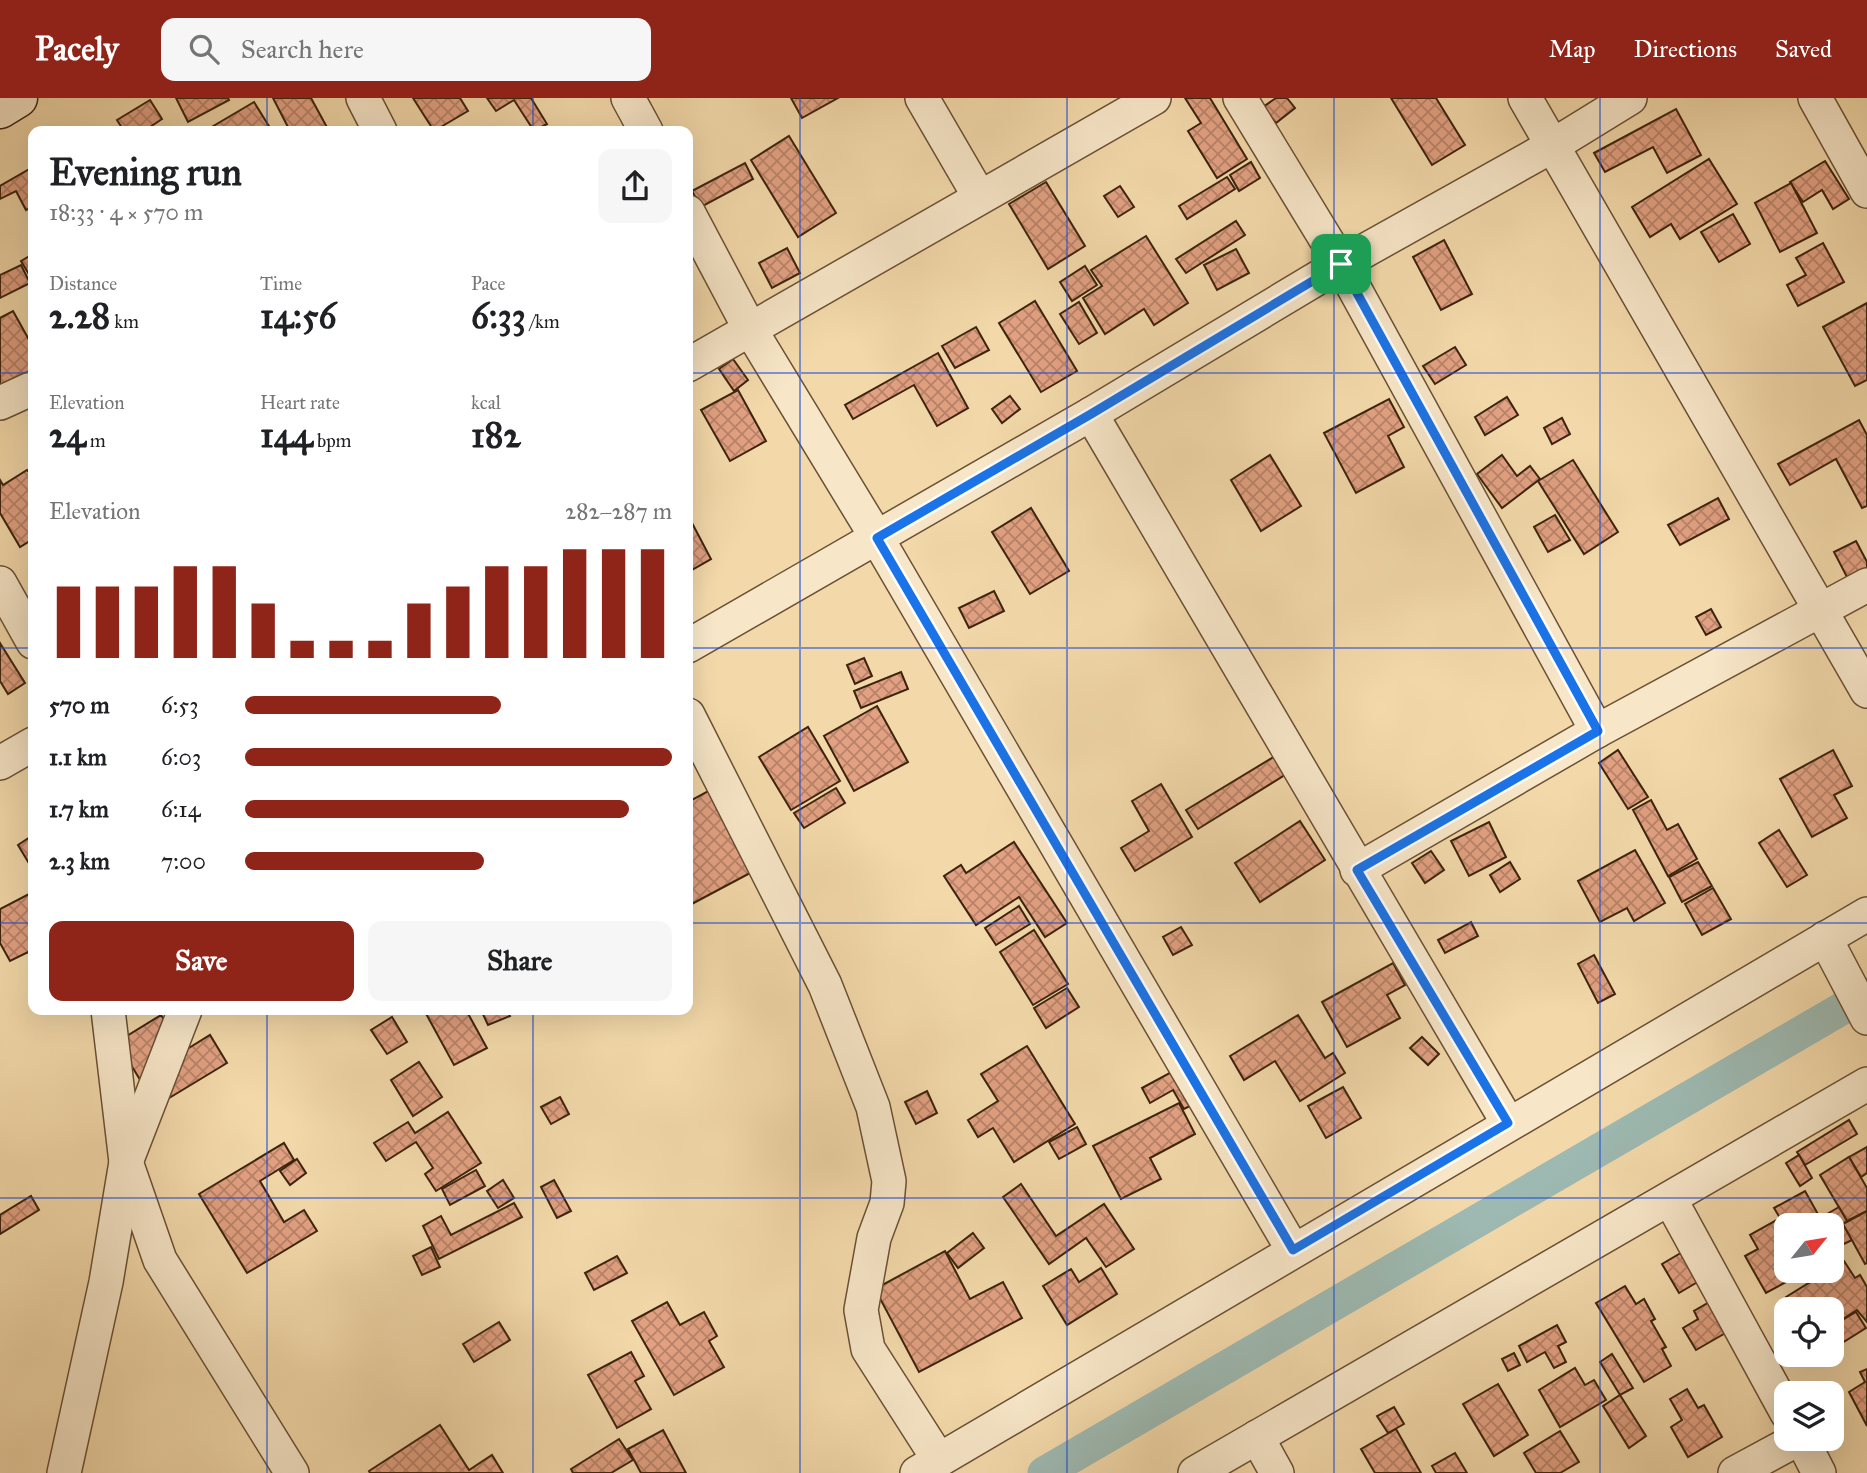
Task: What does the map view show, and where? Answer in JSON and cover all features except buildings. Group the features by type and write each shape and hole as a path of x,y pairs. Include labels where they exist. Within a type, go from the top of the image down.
{"street":[{"path":"0,108 18,98"},
{"path":"363,98 377,126"},
{"path":"628,98 643,126"},
{"path":"922,98 979,196"},
{"path":"693,362 1154,98"},
{"path":"1240,98 1341,264 1598,731"},
{"path":"1525,98 1867,691"},
{"path":"693,643 1091,414 1341,264 1552,146 1630,98"},
{"path":"1815,98 1867,191"},
{"path":"693,221 750,329 877,538 1293,1250"},
{"path":"0,403 28,389"},
{"path":"1091,414 1508,1123"},
{"path":"0,583 28,633"},
{"path":"1357,870 1598,731 1867,585"},
{"path":"693,725 825,985 873,1107 889,1181 887,1203 874,1238 861,1310 868,1349 928,1466 1867,914"},
{"path":"0,763 28,747"},
{"path":"1825,938 1867,1018"},
{"path":"109,1015 126,1161 160,1261 292,1473"},
{"path":"64,1473 106,1282 126,1161 183,1015"},
{"path":"1195,1473 1867,1084"},
{"path":"1670,1199 1774,1389"},
{"path":"1257,1437 1277,1473"},
{"path":"1735,1473 1776,1451"},
{"path":"1807,1451 1819,1473"}],"waterway":[{"path":"1044,1473 1867,994"}],"route":[{"path":"1341,264 1598,731 1357,870 1508,1123 1293,1250 877,538 1341,264"}]}
